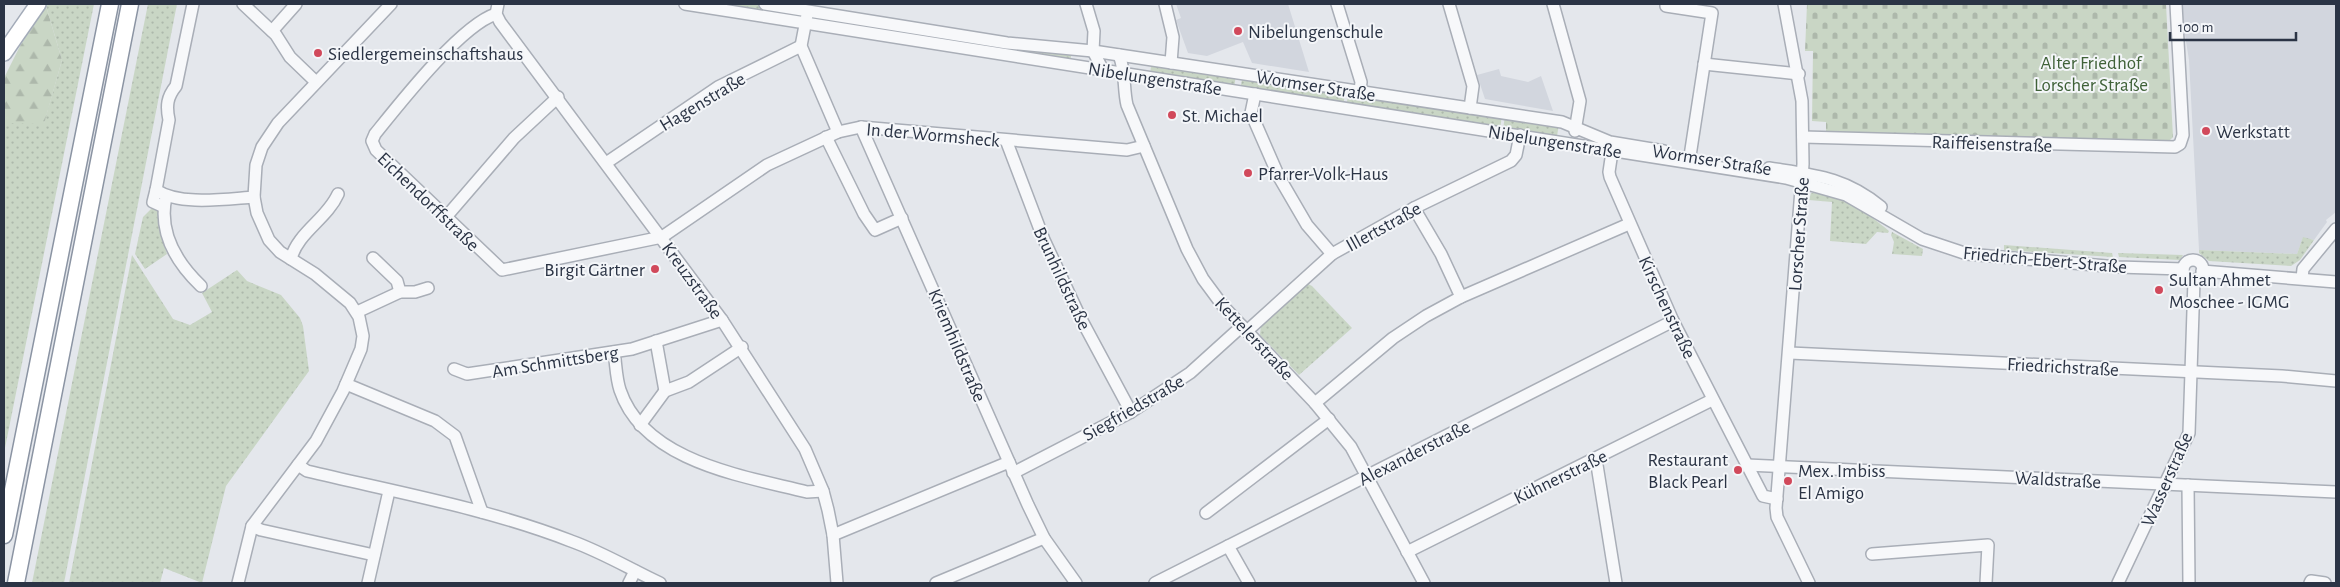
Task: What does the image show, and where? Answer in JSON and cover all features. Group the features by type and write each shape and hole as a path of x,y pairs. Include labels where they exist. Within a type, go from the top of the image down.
{"highway":[{"path":"4,535 110,4"},
{"path":"16,583 130,4"}],"main road":[{"path":"4,52 9,37 38,4"}],"street":[{"path":"193,4 176,86 170,94 166,109 169,120 156,190 165,202 166,234 172,250 183,269 201,286"},
{"path":"243,4 272,31 290,56 316,82"},
{"path":"272,31 296,4"},
{"path":"238,583 252,526 316,441 346,384 361,349 362,325 357,312 350,303 316,274 280,252 269,240 257,214 254,197 256,165 262,147 278,123 391,4"},
{"name":"Nibelungenstraße","path":"685,4 808,12 1125,74 1572,143 1612,147 1803,178"},
{"name":"Wormser Straße","path":"765,4 1008,43 1093,51 1562,122 1576,126 1612,147 1690,156 1803,178"},
{"path":"1086,4 1094,31 1093,51 1103,70"},
{"path":"1165,4 1173,37 1171,63"},
{"path":"1338,4 1361,82 1360,91"},
{"path":"1449,4 1473,86 1470,108"},
{"path":"1553,4 1580,102 1572,143"},
{"name":"Lorscher Straße","path":"1784,4 1798,74 1803,137 1803,178 1777,517 1809,583"},
{"name":"Raiffeisenstraße","path":"1803,137 2170,149 2180,144 2183,135 2176,4"},
{"path":"1666,6 1712,13 1690,156"},
{"name":"Kreuzstraße","path":"497,9 500,22 662,237 742,348 806,449 823,491 833,535 837,583"},
{"name":"Eichendorffstraße","path":"497,9 479,22 434,64 375,134 372,141 376,150 502,270 662,237"},
{"path":"808,12 801,46 838,132"},
{"name":"Hagenstraße","path":"606,163 718,87 801,46"},
{"path":"1078,66 1093,51"},
{"name":"Kettelerstraße","path":"1119,55 1125,74 1123,86 1127,105 1195,264 1218,299 1329,418 1351,447 1424,583"},
{"path":"1125,74 1137,58"},
{"path":"1704,64 1798,74"},
{"path":"1255,94 1251,113 1278,177 1307,225 1332,254"},
{"path":"446,218 514,138 558,97"},
{"name":"In der Wormsheck","path":"662,237 767,165 838,132 861,127 1127,150 1144,146"},
{"name":"Kriemhildstraße","path":"861,127 1011,468 1044,538 1076,583"},
{"name":"Illertstraße","path":"1245,328 1332,254 1414,208 1511,161 1516,155 1520,135"},
{"path":"826,137 864,214 875,230 902,218"},
{"name":"Brunhildstraße","path":"1006,140 1044,240 1080,317 1131,412"},
{"name":"Kirschenstraße","path":"1612,147 1608,172 1629,224 1673,321 1747,465"},
{"name":"Friedrich-Ebert-Straße","path":"1803,178 1856,199 1911,233 1943,247 1975,255 2118,267 2183,269 2188,262 2194,260 2200,263 2202,271 2336,282"},
{"path":"291,259 293,248 332,207 338,194"},
{"path":"165,202 254,197"},
{"path":"1414,208 1440,254 1461,297"},
{"path":"1315,403 1393,338 1426,316 1461,297 1629,224"},
{"path":"2302,278 2303,269 2306,264 2336,229"},
{"path":"373,258 397,280 400,292"},
{"path":"2183,269 2184,276 2194,280 2199,278 2202,271"},
{"name":"Wasserstraße","path":"2118,583 2189,433 2194,280"},
{"path":"357,312 400,292 415,292 428,288"},
{"name":"Am Schmittsberg","path":"454,369 467,374 614,352 722,320"},
{"name":"Alexanderstraße","path":"1155,583 1673,321"},
{"name":"Siegfriedstraße","path":"833,535 1011,468 1131,412 1190,374 1245,328"},
{"path":"656,341 665,391"},
{"path":"640,424 665,391 689,382 742,348"},
{"path":"614,352 620,389 628,408 640,424 676,452 714,469 807,492 823,491"},
{"name":"Friedrichstraße","path":"1790,353 2282,376 2336,382"},
{"path":"346,384 435,421 454,436 482,512"},
{"name":"Kühnerstraße","path":"1407,552 1712,400"},
{"path":"1206,513 1329,418"},
{"path":"1596,459 1616,583"},
{"path":"298,465 307,471 482,512 570,540 660,583"},
{"path":"1777,499 1763,496 1747,465 1781,465"},
{"name":"Waldstraße","path":"1781,465 2336,492"},
{"path":"2188,485 2190,583"},
{"path":"368,583 389,491"},
{"path":"252,526 260,530 374,555"},
{"path":"936,583 1044,538"},
{"path":"1872,554 1988,545 1986,583"},
{"path":"1228,546 1249,583"},
{"path":"629,583 635,571"},
{"path":"2310,583 2311,581 2325,583"}],"shaded area":[{"name":"Nibelungenschule","path":"1176,4 1288,4 1309,72 1252,63 1243,42 1207,56 1188,53 1176,20 1181,18"},
{"path":"2180,4 2336,4 2336,212 2326,220 2327,222 2314,240 2303,238 2297,254 2199,250 2189,60"},
{"path":"1499,69 1501,76 1528,82 1541,76 1553,111 1485,99 1477,75"}],"green space":[{"path":"49,4 94,4 4,453 4,123 44,123 62,60 46,6"},
{"path":"148,4 177,4 64,583 32,583"},
{"path":"700,4 751,4 786,9 785,14"},
{"name":"Alter Friedhof Lorscher Straße","path":"1807,4 2166,4 2173,137 2166,144 1826,132 1826,122 1812,121 1813,51 1805,51"},
{"path":"46,6 62,60 44,124 4,123 4,78 20,46"},
{"path":"943,35 1072,51 1070,62 942,42"},
{"path":"1151,66 1236,75 1234,88 1150,75"},
{"path":"1243,75 1346,91 1343,105 1240,89"},
{"path":"1349,92 1502,115 1500,130 1346,106"},
{"path":"1505,115 1559,124 1557,136 1503,130"},
{"path":"1811,193 1833,196 1853,205 1881,224 1889,231 1888,233 1877,232 1866,244 1830,241 1832,202 1809,200"},
{"path":"153,207 158,210 161,236 167,254 145,269 135,254 143,217"},
{"path":"1892,232 1923,249 1922,256 1892,254 1894,242 1891,235"},
{"path":"2303,237 2314,240 2300,260 2291,266 2209,261 2199,253 2199,250 2297,254"},
{"path":"2004,245 2112,253 2113,257 2004,250"},
{"path":"2118,253 2183,255 2180,260 2119,257"},
{"path":"132,255 173,319 190,325 212,312 202,293 237,270 247,281 281,295 300,318 303,326 309,371 226,486 202,583 164,568 160,583 69,583"},
{"path":"1304,282 1312,286 1352,328 1299,375 1260,335 1261,324"}],"place":[{"name":"Nibelungenschule","path":"1238,31"},
{"name":"Siedlergemeinschaftshaus","path":"318,53"},
{"name":"St. Michael","path":"1172,115"},
{"name":"Werkstatt","path":"2206,131"},
{"name":"Pfarrer-Volk-Haus","path":"1248,173"},
{"name":"Birgit Gärtner","path":"655,269"},
{"name":"Sultan Ahmet Moschee - IGMG","path":"2159,290"},
{"name":"Restaurant Black Pearl","path":"1738,470"},
{"name":"Mex. Imbiss El Amigo","path":"1788,481"}]}
